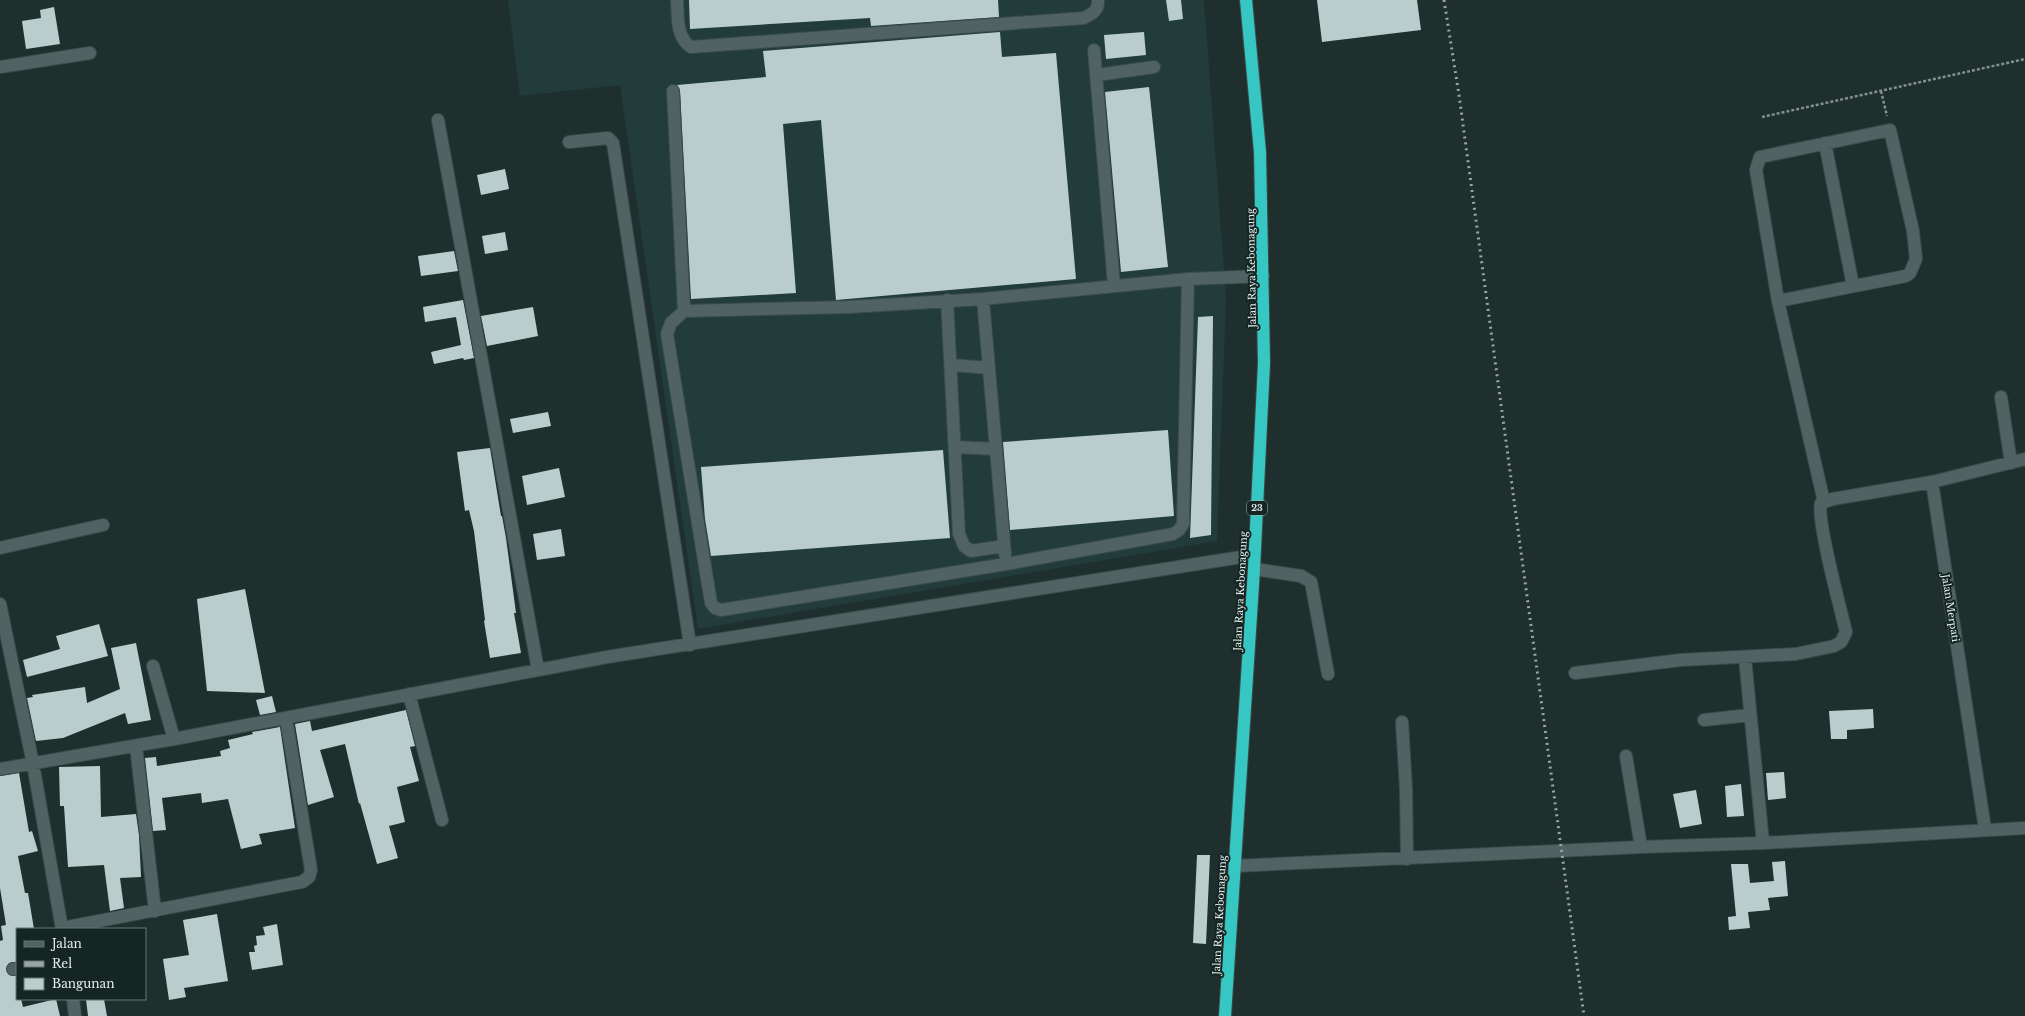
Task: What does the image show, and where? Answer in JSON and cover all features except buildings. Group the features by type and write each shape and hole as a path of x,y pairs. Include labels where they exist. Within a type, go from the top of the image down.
{"highway":[{"name":"Jalan Raya Kebonagung","path":"1225,1016 1254,569 1264,363 1260,152 1246,0"}],"street":[{"path":"677,0 679,29 684,43 691,47 1084,18 1094,13 1099,5 1098,0"},
{"path":"1094,50 1114,285"},
{"path":"0,67 90,53"},
{"path":"1097,75 1154,67"},
{"path":"673,91 684,311"},
{"path":"438,120 538,670"},
{"path":"1778,301 1906,276 1910,273 1916,259 1913,231 1890,130 1760,157 1756,170 1778,301 1824,502"},
{"path":"569,142 608,138 613,143 690,645"},
{"path":"1825,143 1852,286"},
{"path":"1188,279 1184,524 1179,530 1173,534 1006,564 721,610 715,608 711,603 667,334 670,322 684,311 849,307 983,299 1114,285 1188,279 1263,276"},
{"path":"983,299 1006,564"},
{"path":"947,300 959,534 964,546 972,551 1004,546"},
{"path":"951,365 989,368"},
{"path":"2001,397 2010,462"},
{"path":"955,447 996,449"},
{"path":"1575,673 1681,660 1745,658 1802,652 1834,646 1841,642 1846,632 1824,532 1820,509 1821,503 1833,499 1932,482 2025,459"},
{"name":"Jalan Merpati","path":"1932,482 1985,829"},
{"path":"0,548 103,525"},
{"path":"0,769 136,746 538,670 1254,555"},
{"path":"1254,569 1301,576 1311,582 1328,674"},
{"path":"0,604 2,621 33,764 62,928"},
{"path":"1745,658 1763,842"},
{"path":"154,666 174,739"},
{"path":"409,694 442,820"},
{"path":"1704,720 1750,715"},
{"path":"67,928 302,882 309,877 311,870 286,718"},
{"path":"1402,722 1406,789 1407,859"},
{"path":"136,746 155,911"},
{"path":"1626,756 1641,846"},
{"path":"1234,866 1407,859 1641,846 1763,842 2025,828"},
{"path":"72,1000 75,1016"}],"path":[{"path":"1762,117 2025,59"},
{"path":"1881,91 1890,130"}],"shaded area":[{"path":"508,0 1204,0 1226,298 1217,541 698,629 620,85 520,96"}],"railway":[{"path":"1444,0 1459,95 1584,1016"}]}
